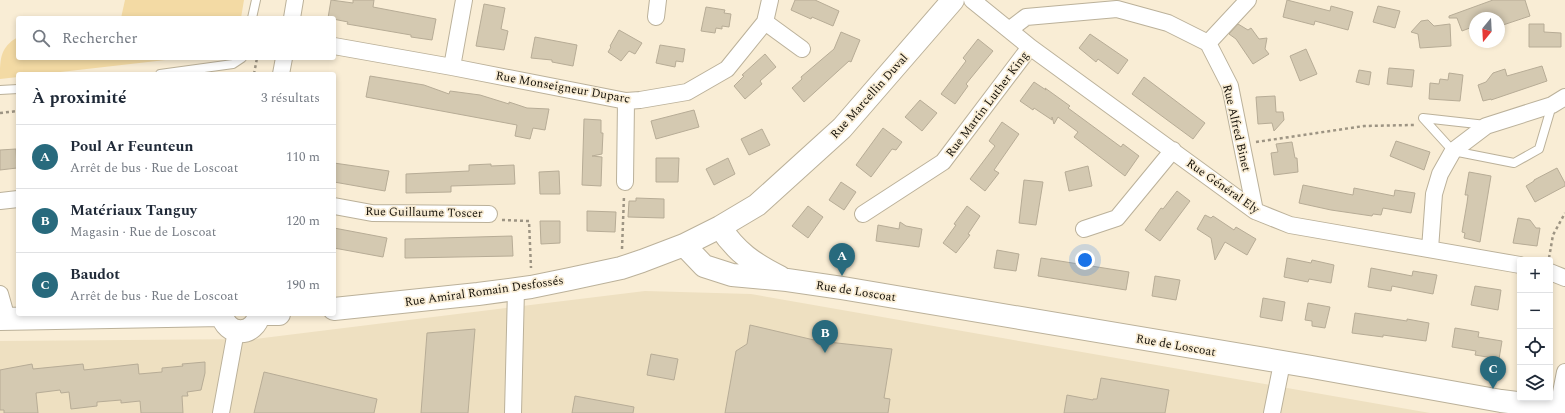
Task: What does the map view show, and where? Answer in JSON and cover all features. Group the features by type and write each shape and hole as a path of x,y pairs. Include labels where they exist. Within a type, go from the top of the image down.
{"main road":[{"name":"Rue Marcellin Duval","path":"720,227 757,205 842,128 953,0"},
{"name":"Rue Amiral Romain Desfossés","path":"336,309 524,288 621,268 684,245 720,227"},
{"name":"Rue de Loscoat","path":"720,227 736,249 760,267 787,280"},
{"name":"Rue de Loscoat","path":"684,245 704,266 732,275 787,280 1501,401 1562,409"},
{"path":"4,319 227,320 247,330 256,324 259,316"}],"street":[{"path":"292,16 295,0"},
{"path":"452,67 464,0"},
{"path":"656,18 658,0"},
{"name":"Rue Monseigneur Duparc","path":"336,46 626,101 640,100 687,92 727,69 765,22 770,0"},
{"name":"Rue Général Ely","path":"972,0 1030,47 1255,211 1290,225 1517,264"},
{"path":"1009,30 1026,17 1116,9 1168,23 1208,43 1248,0"},
{"path":"765,22 802,49"},
{"name":"Rue Alfred Binet","path":"1208,43 1230,86 1255,211"},
{"name":"Rue Martin Luther King","path":"863,214 942,162 1030,47"},
{"path":"281,72 284,60"},
{"path":"625,182 626,101"},
{"path":"1430,249 1434,194 1440,174 1452,151 1486,126 1559,101"},
{"path":"1084,229 1117,218 1173,150"},
{"path":"0,201 16,198"},
{"name":"Rue Guillaume Toscer","path":"336,206 372,213 489,214"},
{"path":"1553,273 1565,278"},
{"path":"512,413 524,288"},
{"path":"0,294 4,319"},
{"path":"221,413 227,320"},
{"path":"1272,413 1282,363"},
{"path":"1562,409 1565,372"}],"lane":[{"path":"252,16 256,0"},
{"path":"174,72 234,64 239,60"},
{"path":"0,90 16,89"},
{"path":"1486,126 1423,118 1452,151 1514,164 1539,149 1559,101"}],"path":[{"path":"254,72 257,60"},
{"path":"0,113 16,111"},
{"path":"1242,144 1364,126 1428,124"},
{"path":"621,268 625,182"},
{"path":"1549,257 1553,235 1565,213"},
{"path":"489,214 502,220 529,221 524,288"}],"shaded area":[{"path":"125,0 244,0 241,16 121,16"},
{"path":"16,38 16,60 166,60 60,72 16,72 16,77 0,79 2,54 4,49"},
{"path":"645,291 751,294 1430,413 0,413 0,341 255,339"}],"building":[{"path":"331,0 353,3 353,0 374,0 373,7 436,19 432,40 347,24 348,22 336,20 336,16 328,16"},
{"path":"795,0 815,0 839,11 833,26 812,17 811,19 791,10"},
{"path":"1287,0 1330,11 1331,6 1353,12 1348,30 1315,21 1314,25 1283,17"},
{"path":"1493,0 1525,0 1530,16 1505,24 1505,12 1469,12 1469,28 1462,31 1457,18 1449,18 1449,16"},
{"path":"484,4 505,8 501,29 508,31 504,50 476,46"},
{"path":"1378,6 1400,11 1395,28 1373,22"},
{"path":"706,7 725,10 724,13 731,14 729,27 722,26 722,29 716,28 715,33 701,31"},
{"path":"1428,20 1434,26 1450,24 1451,46 1420,48 1418,34 1411,32 1421,21"},
{"path":"1238,24 1248,30 1251,28 1259,39 1267,38 1265,49 1269,54 1253,64 1236,39 1229,34"},
{"path":"1529,24 1544,24 1544,32 1561,33 1561,47 1529,47"},
{"path":"619,30 642,43 635,54 629,51 621,61 608,52"},
{"path":"841,32 860,40 851,62 849,61 804,102 792,88 802,79 801,77 834,49"},
{"path":"1090,34 1128,60 1118,74 1098,59 1096,62 1079,48"},
{"path":"535,37 577,45 573,66 552,62 552,60 531,58"},
{"path":"978,39 993,51 966,84 968,86 955,104 941,94 966,61 963,58"},
{"path":"660,45 685,49 683,62 676,61 675,67 656,63"},
{"path":"1306,49 1317,74 1300,81 1290,56"},
{"path":"765,54 776,67 760,81 762,84 745,99 734,86 744,76 742,75"},
{"path":"1542,66 1547,81 1491,100 1483,101 1478,85 1486,82 1493,73 1505,69 1507,76"},
{"path":"1389,68 1414,70 1412,87 1387,84"},
{"path":"1359,70 1371,72 1369,85 1356,82"},
{"path":"1449,73 1463,75 1460,101 1429,99 1430,83 1439,84 1440,79 1448,80"},
{"path":"370,76 424,85 449,94 450,91 480,95 527,108 549,109 545,130 533,128 530,139 515,136 517,125 366,97"},
{"path":"1144,77 1205,123 1193,139 1132,94"},
{"path":"1034,82 1070,106 1068,108 1121,147 1123,144 1139,156 1125,176 1074,137 1078,132 1058,117 1054,124 1052,117 1052,120 1020,101"},
{"path":"1275,96 1276,112 1283,112 1284,120 1274,131 1272,123 1258,124 1256,97"},
{"path":"920,100 937,113 922,131 905,117"},
{"path":"694,110 699,127 656,139 651,121"},
{"path":"584,119 601,120 601,133 603,133 602,154 592,156 602,157 601,186 582,185"},
{"path":"1002,122 1019,134 994,170 999,173 985,191 970,179 995,146 989,141"},
{"path":"883,128 902,142 896,150 892,149 871,177 856,165"},
{"path":"762,129 770,145 749,155 741,139"},
{"path":"1396,141 1430,152 1424,170 1390,156"},
{"path":"1292,142 1295,158 1297,158 1298,172 1274,175 1271,153 1278,152 1276,144"},
{"path":"16,149 16,168 0,170 0,150"},
{"path":"656,158 679,158 678,182 656,182"},
{"path":"728,158 735,174 714,185 706,169"},
{"path":"336,163 389,171 385,191 336,182"},
{"path":"491,164 491,166 514,165 515,184 451,186 451,192 406,193 406,174 469,171 469,165"},
{"path":"1088,166 1092,186 1069,191 1065,172"},
{"path":"1557,168 1565,183 1565,186 1535,202 1526,186"},
{"path":"559,171 560,194 540,194 539,172"},
{"path":"1469,172 1491,176 1480,242 1464,238 1465,233 1462,232 1468,195 1465,195"},
{"path":"1024,180 1043,182 1036,225 1019,223"},
{"path":"841,182 856,192 844,210 829,200"},
{"path":"1303,185 1353,195 1354,188 1394,196 1395,190 1415,193 1411,213 1383,208 1381,215 1373,214 1372,216 1331,210 1299,203"},
{"path":"1177,191 1190,201 1160,241 1145,230 1161,208 1163,209"},
{"path":"636,198 664,199 664,218 628,217 629,201 636,201"},
{"path":"808,206 823,217 808,238 792,226"},
{"path":"967,206 980,216 968,234 970,235 956,253 943,243"},
{"path":"587,211 616,212 615,232 587,231"},
{"path":"1205,215 1211,218 1213,216 1234,230 1236,227 1256,239 1247,255 1225,242 1215,260 1211,238 1197,229"},
{"path":"1518,218 1530,220 1536,228 1540,228 1537,246 1513,243"},
{"path":"540,221 560,221 560,243 541,244"},
{"path":"900,222 906,226 922,229 919,247 876,241 878,225 899,229"},
{"path":"336,228 387,238 383,257 336,248"},
{"path":"512,236 513,256 405,258 405,239"},
{"path":"997,250 1019,254 1016,271 994,268"},
{"path":"1041,258 1129,272 1126,290 1038,276"},
{"path":"1287,258 1311,263 1312,260 1334,265 1331,283 1309,279 1308,282 1284,277"},
{"path":"1371,268 1412,276 1413,271 1437,275 1433,294 1392,286 1391,291 1368,287"},
{"path":"1155,276 1180,280 1176,300 1152,296"},
{"path":"1475,286 1501,290 1498,310 1471,305"},
{"path":"1263,298 1285,302 1282,321 1260,317"},
{"path":"1308,303 1330,307 1325,328 1312,326 1312,321 1305,320"},
{"path":"1355,313 1429,323 1426,341 1383,335 1383,337 1352,333"},
{"path":"750,325 814,340 815,336 828,338 828,342 892,349 884,398 890,399 888,413 725,413 736,351 747,344"},
{"path":"1455,328 1479,332 1478,337 1502,341 1499,359 1475,355 1476,351 1452,347"},
{"path":"475,329 468,413 421,413 427,333"},
{"path":"651,354 678,359 674,380 647,375"},
{"path":"205,362 205,373 201,390 187,392 188,396 182,396 183,413 141,413 140,401 121,403 121,400 97,402 97,406 71,409 69,392 61,393 60,390 36,393 38,413 4,413 4,410 0,410 0,370 32,364 33,369 83,364 84,370 138,364 139,374 162,372 162,368 183,366 182,364"},
{"path":"264,372 377,399 374,413 254,413"},
{"path":"1101,378 1169,390 1165,413 1064,413 1067,395 1093,400 1097,399"},
{"path":"575,396 634,407 633,413 572,413"}],"place":[{"name":"Poul Ar Feunteun","path":"842,276"},
{"name":"Matériaux Tanguy","path":"825,353"},
{"name":"Baudot","path":"1493,389"}]}
